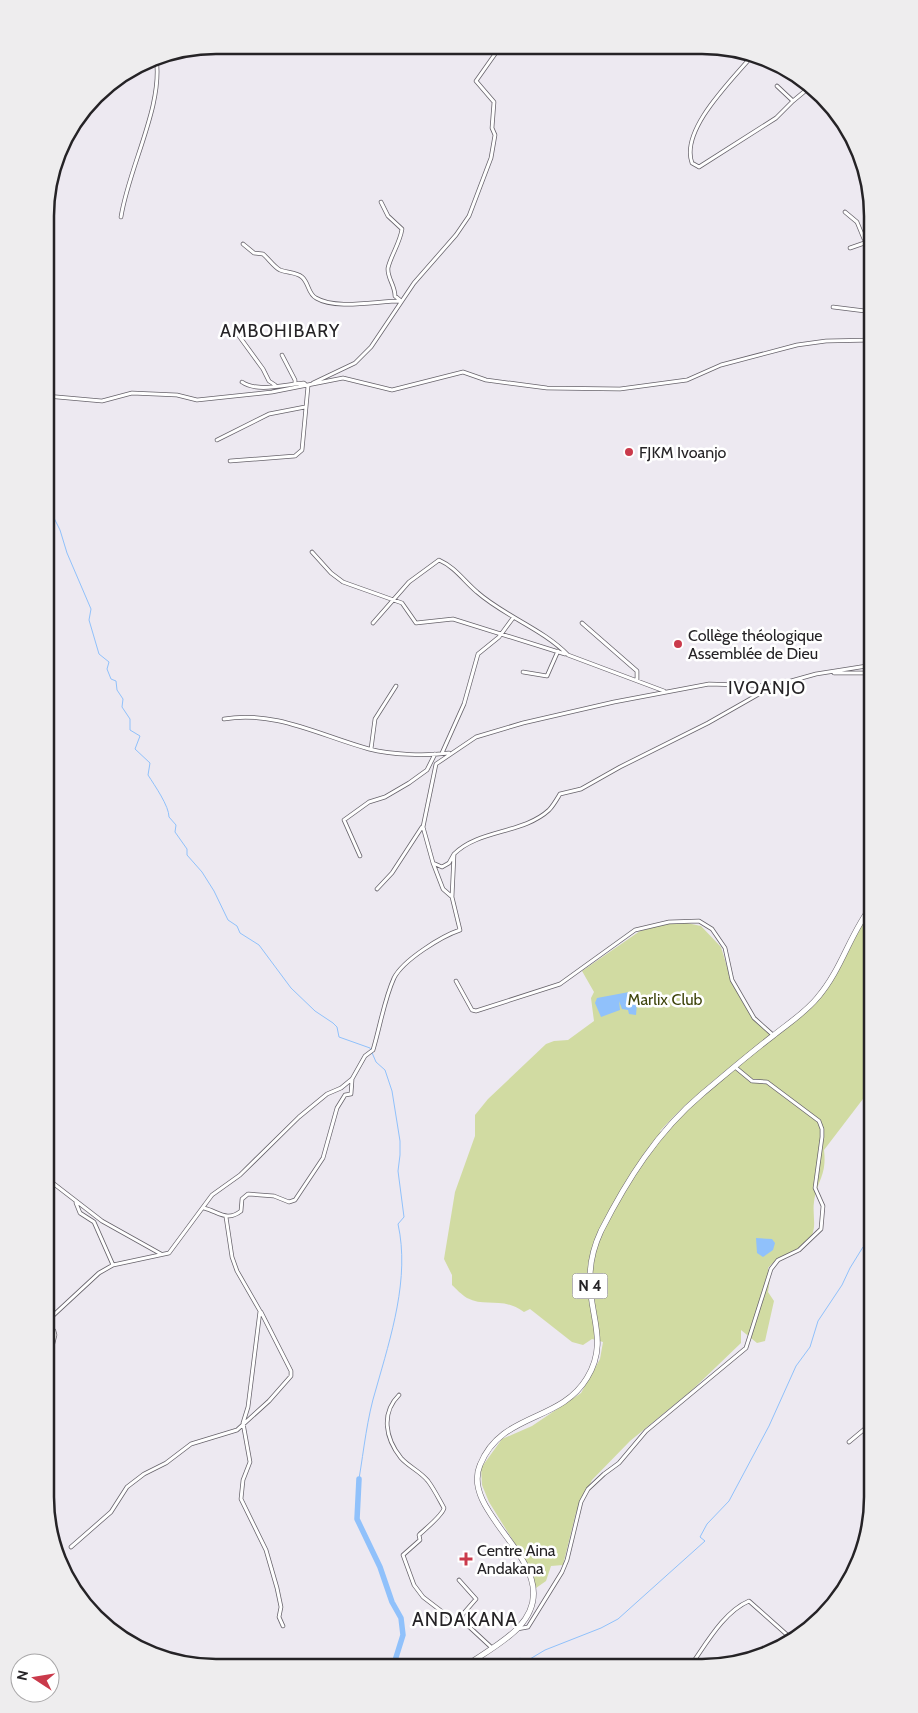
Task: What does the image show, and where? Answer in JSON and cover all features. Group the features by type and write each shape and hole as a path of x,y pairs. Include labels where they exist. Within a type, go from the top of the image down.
{"main road":[{"name":"N 4","path":"475,1659 517,1629 530,1611 533,1584 525,1564 494,1521 485,1503 479,1486 478,1467 498,1436 567,1400 581,1388 588,1377 594,1363 598,1343 590,1277 594,1248 600,1233 640,1163 659,1137 680,1113 818,998 832,977 850,939 864,918"}],"street":[{"path":"230,460 295,456 302,450 308,386 317,379 355,363 371,347 401,301 456,235 469,216 491,158 495,135 492,128 494,102 476,81 495,54"},
{"path":"748,61 699,122 692,135 689,155 692,163 699,167 776,118 805,91"},
{"path":"121,217 125,194 152,111 157,65"},
{"path":"776,86 792,101"},
{"path":"381,202 388,216 402,229 397,250 388,268 388,275 395,288 395,296 401,301"},
{"path":"845,212 857,222 864,238"},
{"path":"850,248 864,243"},
{"path":"243,244 254,253 263,254 278,269 300,275 306,280 311,294 317,299 332,304 401,301"},
{"path":"833,307 864,311"},
{"path":"239,336 264,369 269,381 275,386"},
{"path":"54,397 102,401 132,393 177,395 197,400 308,386 343,378 392,390 462,372 486,380 547,388 620,389 687,380 721,365 798,345 826,341 864,340"},
{"path":"282,355 295,380 295,384"},
{"path":"242,382 255,386 304,383 308,386"},
{"path":"217,440 269,414 306,407"},
{"path":"312,552 331,573 343,582 402,603 416,623 453,619 500,635 558,651 665,691"},
{"path":"373,623 409,582 439,560 449,564 477,592 513,618 560,646 568,655"},
{"path":"442,754 464,704 478,654 500,635 513,618"},
{"path":"582,623 637,671 638,680"},
{"path":"523,672 547,676 558,651"},
{"path":"433,863 442,867 449,863 454,854 464,844 514,828 543,815 550,809 560,794 581,789 620,766 708,723 772,686 823,673 864,666"},
{"path":"823,673 864,673"},
{"path":"377,889 392,873 423,827 436,764 476,737 522,723 665,691 710,684 772,686"},
{"path":"371,749 375,719 396,686"},
{"path":"224,719 244,715 277,719 371,749 413,755 452,752"},
{"path":"360,856 344,820 369,802 385,797 427,770 435,754"},
{"path":"423,827 433,863 443,889 452,897"},
{"path":"54,1315 99,1273 113,1265 170,1253 212,1195 240,1175 299,1117 327,1094 341,1088 352,1079 371,1051 395,977 408,962 445,935 460,930 452,897 454,854"},
{"path":"456,981 472,1010 476,1011 560,984 635,930 669,922 698,921 712,929 725,948 732,980 754,1018 774,1036"},
{"path":"517,1629 528,1627 562,1572 567,1560 581,1502 588,1489 619,1463 646,1431 746,1348 771,1269 778,1260 799,1250 821,1230 823,1206 815,1188 822,1137 819,1121 767,1082 752,1081 735,1067"},
{"path":"204,1208 226,1217 234,1217 241,1211 242,1199 248,1194 274,1196 289,1202 295,1200 323,1158 336,1108 345,1095 351,1094 352,1079"},
{"path":"54,1184 102,1221 161,1254"},
{"path":"76,1202 80,1213 94,1222 113,1265"},
{"path":"71,1547 111,1512 128,1487 144,1474 166,1463 191,1444 237,1430 269,1401 291,1376 291,1371 237,1271 232,1258 226,1217"},
{"path":"260,1311 248,1407 243,1423 250,1462 242,1480 241,1499 266,1550 278,1588 281,1607 280,1618 283,1626"},
{"path":"399,1394 388,1409 386,1427 389,1438 401,1457 428,1481 444,1508 441,1515 431,1522 419,1535 420,1540 403,1555 414,1585 423,1597 453,1620 462,1621 491,1647"},
{"path":"849,1442 864,1430"},
{"path":"459,1580 476,1599 463,1614 462,1621"},
{"path":"696,1659 724,1622 742,1604 749,1601 787,1635"}],"green space":[{"name":"Marlix Club","path":"864,921 864,1098 824,1150 823,1172 814,1202 812,1236 804,1245 778,1259 768,1268 770,1279 768,1292 774,1301 765,1341 757,1343 741,1330 741,1343 691,1391 630,1441 592,1480 576,1513 563,1565 551,1566 546,1581 536,1588 527,1563 489,1502 482,1485 481,1468 502,1439 532,1426 581,1393 600,1359 603,1342 592,1339 583,1345 572,1342 530,1309 524,1312 508,1304 474,1301 465,1297 452,1285 452,1275 444,1259 455,1192 475,1136 475,1115 488,1099 546,1044 554,1041 568,1040 594,1021 591,998 594,992 582,971 640,931 666,924 687,923 701,926 721,947 731,980 751,1015 770,1035 686,1105 660,1131 662,1133 689,1106 793,1021 825,988"}],"water":[{"path":"629,992 637,1003 636,1015 629,1014 628,1010 622,1009 619,1001 620,1010 601,1017 595,1003 597,998"},
{"path":"756,1238 772,1239 775,1243 773,1250 763,1257 757,1253"}],"waterway":[{"path":"54,518 91,609 89,620 99,654 109,662 107,669 111,679 116,681 117,690 123,699 122,707 130,719 130,730 140,736 135,749 150,763 148,775 158,790 169,817 176,825 175,832 187,849 187,855 202,872 214,891 228,920 237,926 240,933 259,945 291,988 315,1011 337,1027 339,1037 370,1048 376,1062 385,1070 392,1091 400,1141 398,1171 404,1217 398,1224 402,1265 393,1328 370,1411 359,1479"},
{"path":"530,1659 545,1650 601,1628 618,1619 705,1541 700,1537 707,1524 729,1501 769,1426 796,1366 810,1347 818,1321 842,1285 864,1246"},
{"path":"359,1479 357,1519 380,1567 392,1602 401,1618 403,1635 396,1659"}],"place":[{"name":"FJKM Ivoanjo","path":"629,452"},
{"name":"Collège théologique Assemblée de Dieu","path":"678,644"},
{"name":"Centre Aina Andakana","path":"466,1559"}],"district":[{"name":"AMBOHIBARY","path":"280,331"},
{"name":"IVOANJO","path":"767,688"},
{"name":"ANDAKANA","path":"465,1619"}]}
